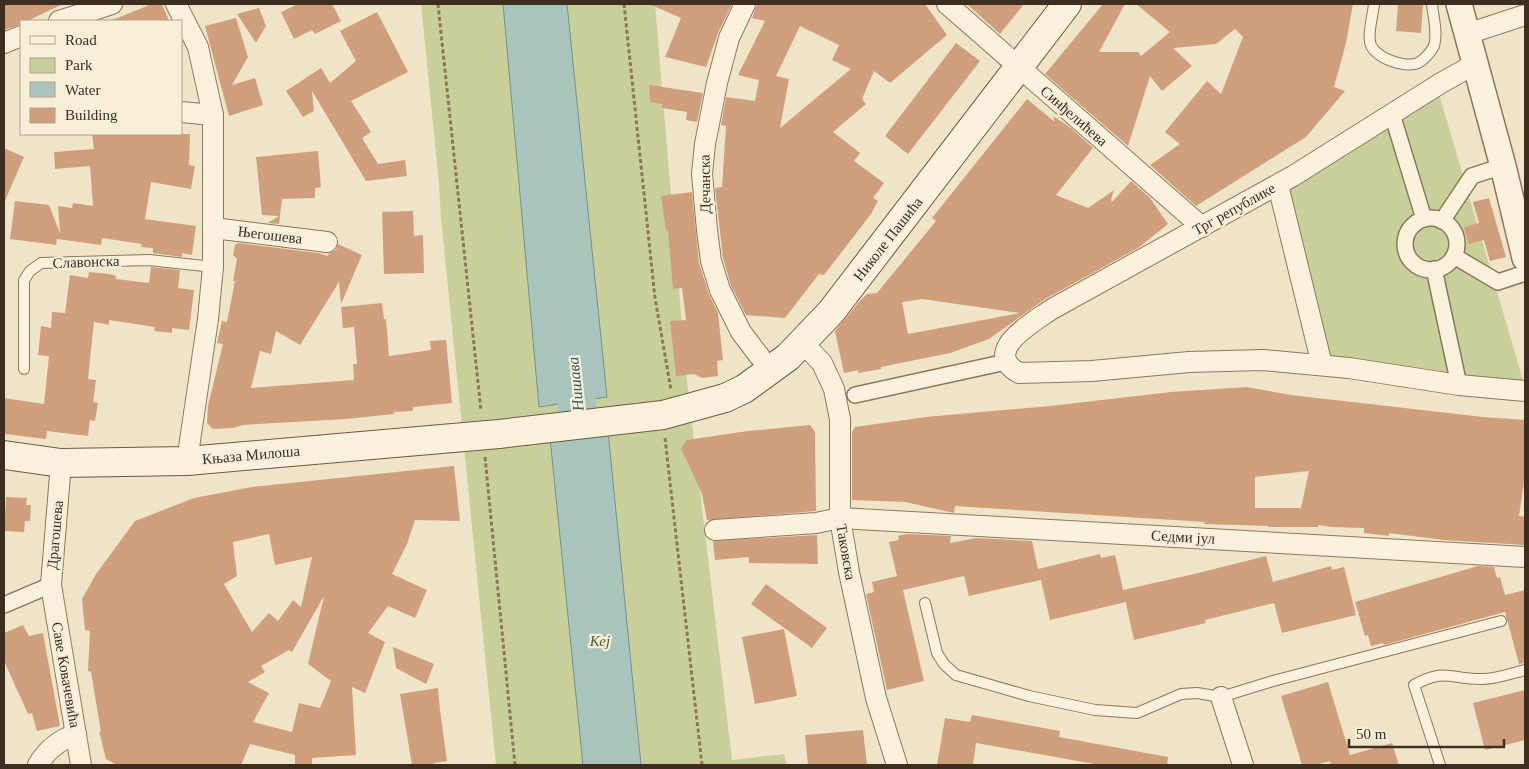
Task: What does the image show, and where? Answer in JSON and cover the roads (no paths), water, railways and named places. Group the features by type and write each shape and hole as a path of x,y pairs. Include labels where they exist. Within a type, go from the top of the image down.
{"main road":[{"name":"Николе Пашића","path":"667,415 725,398 744,389 788,357 803,343 831,312 876,255 1067,4"},
{"name":"Књаза Милоша","path":"4,455 60,463 188,461 489,442 667,415"}],"street":[{"path":"62,20 112,4"},
{"path":"176,4 198,47 213,115 213,267 208,320 188,461"},
{"name":"Дечанска","path":"745,4 729,38 717,83 705,144 702,174 711,261 720,290 741,332 760,356"},
{"name":"Синђелићева","path":"947,4 1202,227"},
{"path":"1459,4 1503,166 1525,258"},
{"path":"1467,34 1525,15"},
{"path":"4,43 20,36"},
{"name":"Трг републике","path":"1006,362 1005,354 1007,347 1013,338 1052,309 1278,185 1475,64"},
{"path":"182,112 213,115"},
{"path":"1392,114 1424,219"},
{"path":"1442,221 1472,176 1503,166"},
{"path":"1278,185 1322,365"},
{"path":"1435,218 1442,221 1449,225 1454,232 1456,248 1454,256 1442,267 1425,269 1417,266 1406,252 1406,234 1411,226 1424,219 1435,218"},
{"name":"Његошева","path":"213,228 327,242"},
{"path":"1454,256 1498,282 1525,273"},
{"path":"1434,269 1459,385"},
{"name":"Таковска","path":"803,343 822,363 834,388 840,419 840,518 876,698 897,765"},
{"path":"855,395 1006,362 1019,373 1092,371 1190,362 1263,360 1322,365 1459,385 1525,391"},
{"name":"Драгошева","path":"4,605 51,585 60,463"},
{"name":"Седми јул","path":"716,530 816,524 840,518 1525,557"},
{"name":"Саве Ковачевића","path":"51,585 81,765"},
{"path":"1221,697 1243,765"},
{"path":"39,764 57,742 76,734"}],"lane":[{"path":"1374,4 1370,33 1372,48 1384,58 1407,64 1418,63 1434,45 1432,4"},
{"name":"Славонска","path":"24,369 24,280 30,271 41,263 149,260 213,267"},
{"path":"925,603 938,653 944,664 956,675 1029,696 1095,710 1137,713 1181,694 1197,693 1221,697 1273,681 1501,621"},
{"path":"1440,765 1414,685 1433,675 1442,674 1483,680 1525,670"}],"water":[{"path":"503,4 567,4 607,397 539,407"},
{"path":"607,421 641,765 583,765 549,428"}],"waterway":[{"name":"Нишава","path":"572,350 582,462"}],"park label":[{"name":"Кеј","path":"600,641"}]}
